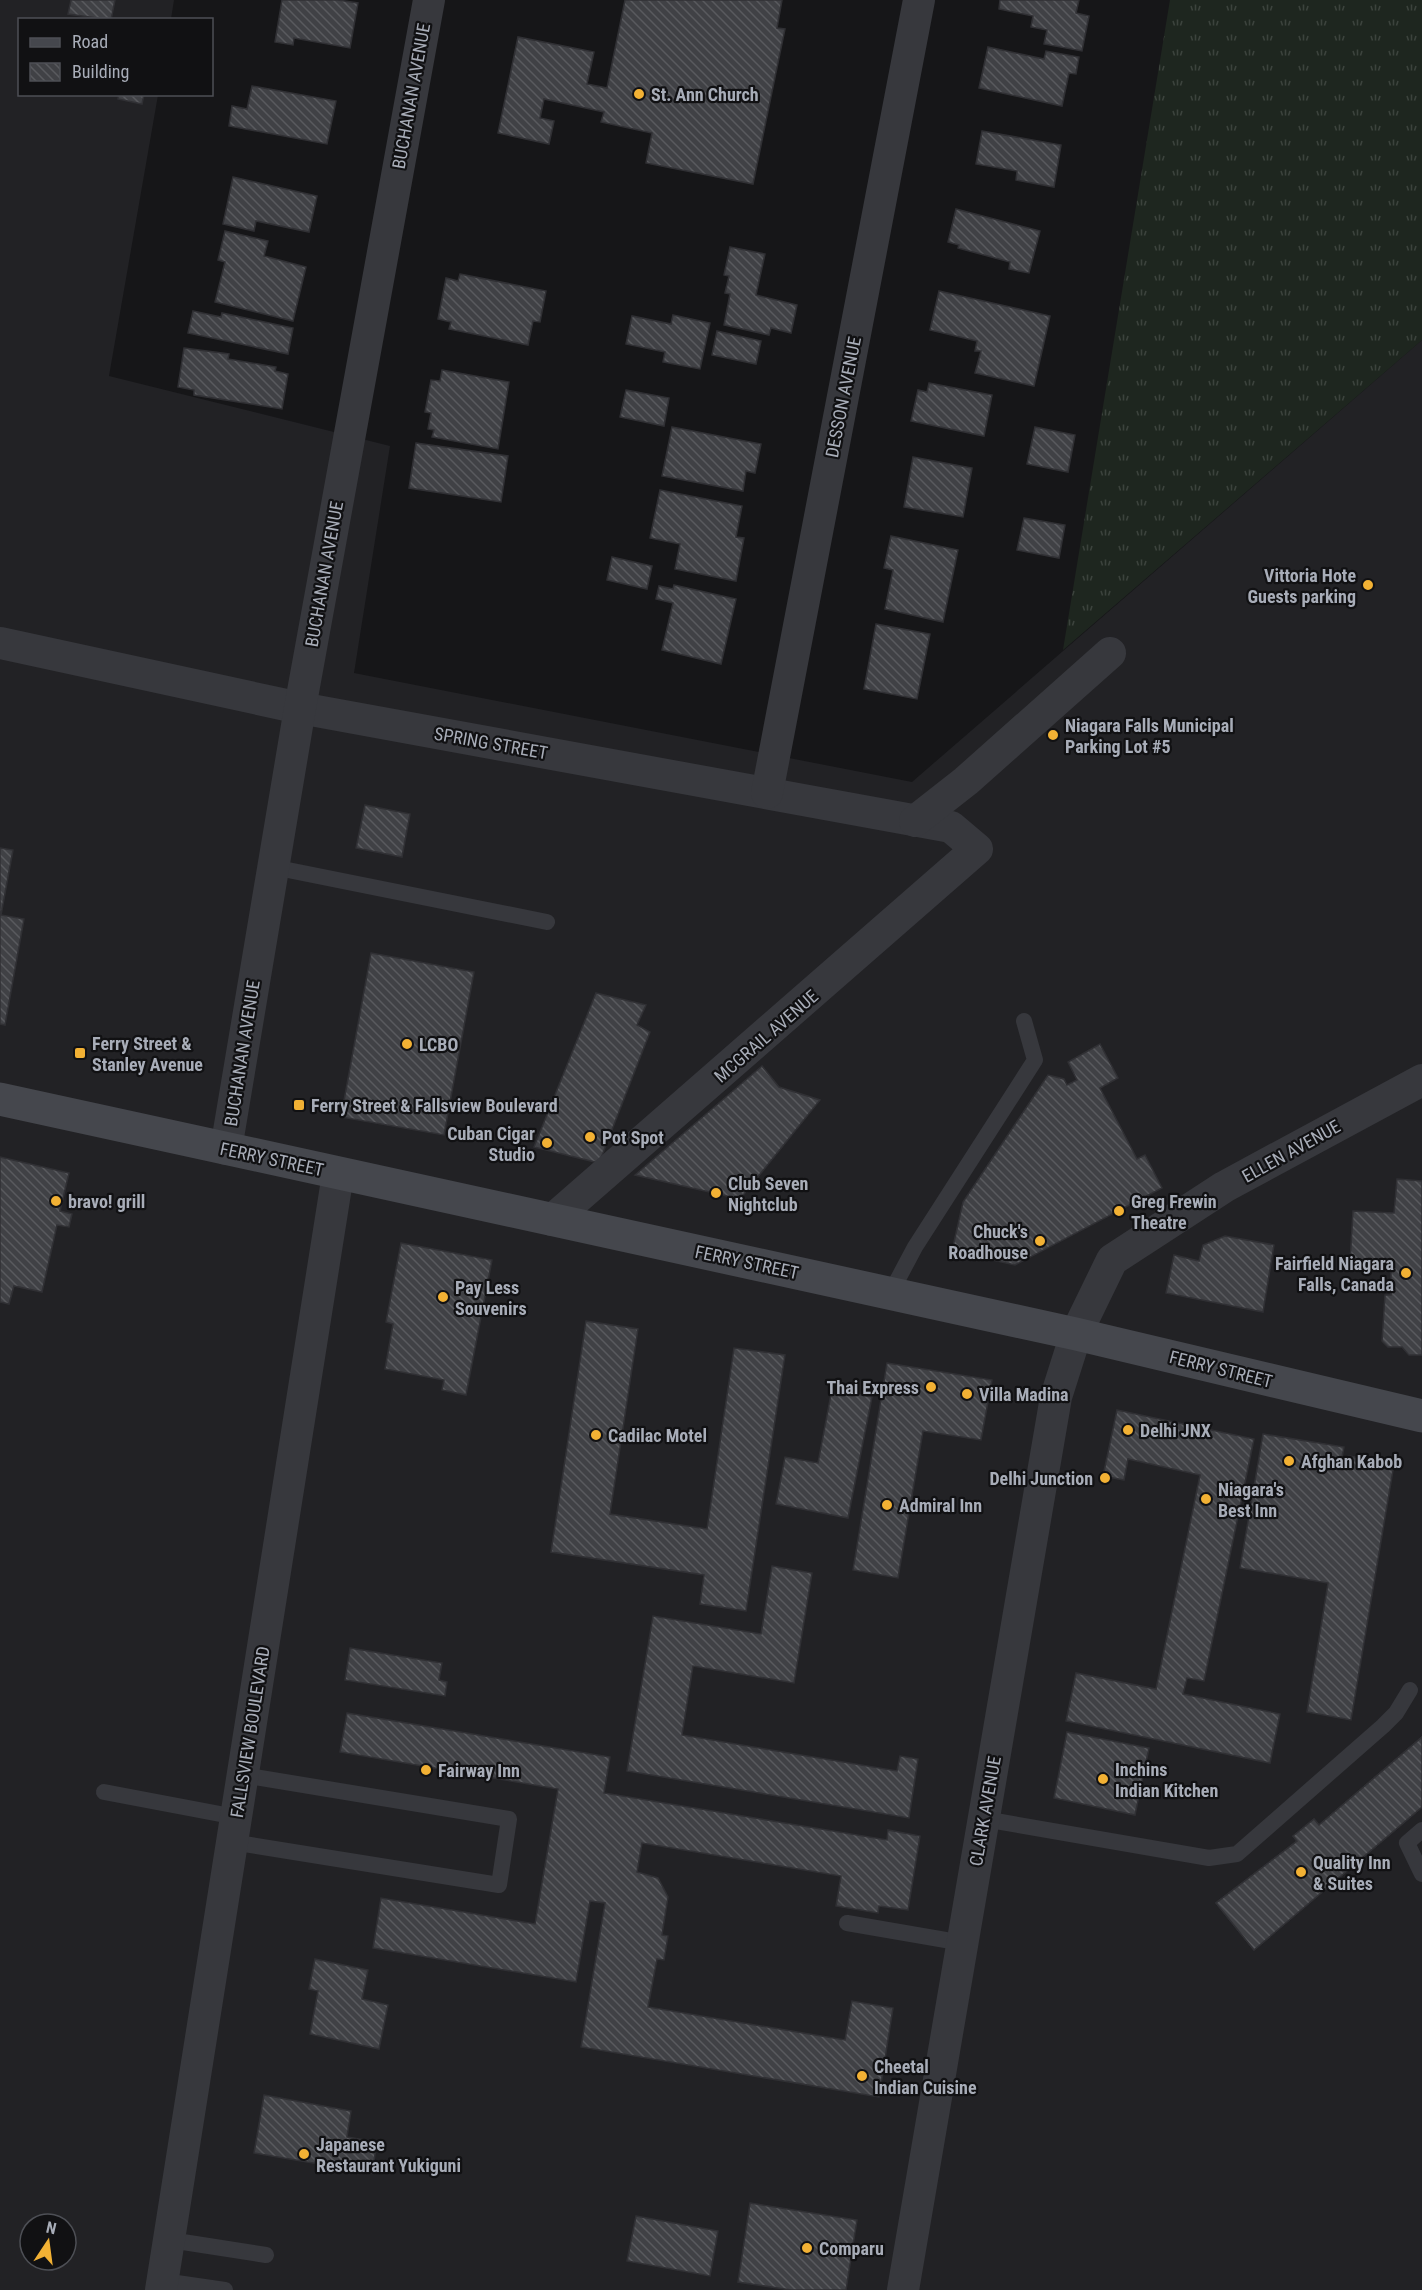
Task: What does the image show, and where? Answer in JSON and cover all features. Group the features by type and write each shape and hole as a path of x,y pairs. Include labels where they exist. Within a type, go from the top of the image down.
{"main road":[{"name":"FERRY STREET","path":"0,1099 1076,1334 1422,1416"}],"street":[{"name":"BUCHANAN AVENUE","path":"226,1149 300,708 429,0"},
{"name":"DESSON AVENUE","path":"766,793 919,0"},
{"name":"SPRING STREET","path":"0,643 300,708 951,827 977,849"},
{"path":"915,821 966,781 1110,653"},
{"name":"MCGRAIL AVENUE","path":"552,1220 977,849"},
{"name":"ELLEN AVENUE","path":"1076,1334 1112,1260 1224,1187 1422,1080"},
{"name":"FALLSVIEW BOULEVARD","path":"162,2286 338,1174"},
{"name":"CLARK AVENUE","path":"903,2290 1056,1397 1076,1334"}],"lane":[{"path":"273,867 547,922"},
{"path":"890,1294 915,1247 1035,1060 1024,1021"},
{"path":"984,1819 1209,1858 1237,1854 1383,1726 1396,1713 1410,1690"},
{"path":"104,1792 234,1830 500,1885 509,1819 243,1774"},
{"path":"1422,1830 1407,1844 1422,1874"},
{"path":"848,1923 963,1943"},
{"path":"170,2240 266,2255"},
{"path":"162,2286 225,2290"}],"shaded area":[{"path":"0,0 174,0 171,18 18,18 18,96 158,96 109,376 390,446 354,673 912,782 1422,340 1422,2290 0,2290"}],"green space":[{"path":"1170,0 1422,0 1422,340 1063,650"}],"building":[{"path":"71,0 115,0 111,18 68,14"},
{"path":"282,0 338,0 358,3 350,48 294,38 293,45 275,42"},
{"name":"St. Ann Church","path":"625,0 782,0 777,28 785,29 753,184 646,163 652,133 601,122 604,112 544,99 540,118 554,121 549,144 498,133 518,37 594,52 587,84 607,88"},
{"path":"1000,0 1079,0 1076,13 1089,16 1082,51 1044,44 1047,30 1031,27 1033,16 999,9"},
{"path":"988,47 1044,59 1046,51 1079,57 1076,74 1069,73 1062,106 979,88"},
{"path":"252,86 336,101 327,144 229,126 232,106 247,109"},
{"path":"119,96 144,96 142,104 118,99"},
{"path":"982,131 1061,145 1054,187 1016,180 1017,171 976,164"},
{"path":"233,177 317,196 309,232 256,221 254,231 223,224"},
{"path":"956,209 1040,231 1029,273 1009,269 1010,262 958,248 959,245 948,242"},
{"path":"225,231 268,241 264,256 306,267 293,321 215,302 225,262 218,260"},
{"path":"730,247 765,254 756,295 797,305 791,333 771,328 769,335 724,325 730,294 725,293 729,276 724,275"},
{"path":"460,274 546,291 540,322 533,321 528,345 449,329 451,322 438,319 446,278 458,281"},
{"path":"939,291 1050,316 1034,386 975,373 981,351 975,351 977,341 930,330"},
{"path":"193,311 221,317 222,313 293,328 288,354 188,333"},
{"path":"673,315 710,323 700,369 663,362 665,352 626,344 632,316 671,324"},
{"path":"717,331 761,341 756,364 712,355"},
{"path":"184,348 229,354 228,359 276,367 275,371 288,374 282,409 194,395 194,390 178,387"},
{"path":"442,370 509,382 498,449 432,437 434,430 428,429 431,413 425,412 431,380 440,381"},
{"path":"929,383 992,395 984,436 911,421 918,390 927,392"},
{"path":"626,390 669,398 664,426 620,417"},
{"path":"672,427 761,444 755,473 746,471 743,491 662,476"},
{"path":"1035,427 1075,435 1068,472 1027,464"},
{"path":"416,443 508,456 501,502 409,488"},
{"path":"913,457 972,468 963,517 904,507"},
{"path":"660,490 742,506 736,537 744,538 736,581 675,569 680,544 650,538"},
{"path":"1024,518 1065,525 1059,558 1017,550"},
{"path":"891,536 958,550 943,622 885,609 893,570 884,568"},
{"path":"612,557 652,566 647,589 607,580"},
{"path":"674,585 736,599 721,664 662,650 673,603 656,599 659,586 673,589"},
{"path":"876,624 930,634 917,699 864,689"},
{"path":"365,805 410,814 402,857 356,848"},
{"path":"0,848 13,850 1,915 24,919 5,1025 0,1024"},
{"name":"LCBO","path":"371,953 474,972 444,1135 341,1117"},
{"path":"596,993 646,1005 637,1025 650,1032 599,1163 534,1147"},
{"path":"1100,1044 1118,1078 1100,1088 1137,1159 1145,1155 1162,1188 1015,1265 952,1251 963,1202 1048,1075 1064,1079 1067,1085 1077,1080 1068,1062"},
{"path":"762,1066 779,1087 820,1100 740,1199 635,1175"},
{"path":"0,1157 69,1173 60,1211 72,1214 69,1227 57,1225 42,1292 14,1286 9,1304 0,1302"},
{"name":"Fairfield Niagara Falls, Canada","path":"1397,1179 1422,1181 1422,1355 1409,1355 1402,1347 1388,1347 1382,1341 1385,1295 1391,1295 1391,1264 1350,1262 1353,1211 1394,1213"},
{"path":"1225,1236 1274,1245 1263,1312 1166,1293 1174,1255 1199,1261 1203,1245"},
{"path":"401,1243 492,1260 466,1395 442,1390 444,1380 385,1369 393,1324 386,1322"},
{"name":"Cadilac Motel","path":"586,1321 638,1329 610,1514 707,1529 734,1348 785,1355 746,1611 700,1604 704,1575 551,1552"},
{"name":"Admiral Inn","path":"887,1363 992,1380 981,1440 923,1431 898,1578 853,1570"},
{"path":"832,1389 872,1397 848,1518 776,1504 785,1457 818,1463"},
{"path":"1117,1410 1254,1439 1204,1681 1187,1678 1183,1694 1280,1714 1270,1763 1066,1721 1076,1673 1156,1689 1200,1475 1128,1459 1124,1480 1103,1476"},
{"path":"1263,1434 1344,1447 1340,1467 1346,1468 1349,1456 1369,1459 1368,1466 1393,1470 1351,1720 1307,1712 1328,1583 1240,1568"},
{"path":"772,1566 812,1573 794,1683 693,1666 682,1735 897,1771 900,1756 918,1759 909,1818 627,1771 653,1616 761,1634"},
{"path":"350,1648 442,1663 439,1680 447,1682 445,1696 345,1680"},
{"path":"347,1713 610,1757 604,1793 887,1840 888,1830 920,1836 908,1910 879,1906 878,1913 836,1906 841,1876 642,1843 637,1872 658,1878 668,1897 662,1935 668,1936 664,1960 657,1959 648,2007 845,2040 852,2001 893,2008 879,2097 581,2047 605,1903 590,1901 576,1982 373,1948 381,1898 535,1924 558,1789 340,1752"},
{"path":"1067,1732 1149,1748 1135,1815 1054,1798"},
{"name":"Quality Inn & Suites","path":"1422,1737 1422,1807 1254,1950 1216,1903 1297,1841 1293,1836 1314,1819 1319,1825"},
{"name":"Quality Inn & Suites","path":"1422,1737 1422,1807 1254,1950 1216,1903 1297,1841 1293,1836 1314,1819 1319,1825"},
{"path":"315,1959 368,1970 362,1999 388,2005 379,2049 310,2034 318,1991 309,1989"},
{"path":"264,2095 351,2111 347,2137 377,2142 372,2173 254,2153"},
{"path":"750,2203 857,2220 846,2290 791,2290 738,2282"},
{"path":"636,2216 718,2231 710,2276 627,2261"}],"place":[{"name":"St. Ann Church","path":"639,94"},
{"name":"Vittoria Hote Guests parking","path":"1368,585"},
{"name":"Niagara Falls Municipal Parking Lot #5","path":"1053,735"},
{"name":"LCBO","path":"407,1044"},
{"name":"Ferry Street & Stanley Avenue","path":"80,1053"},
{"name":"Ferry Street & Fallsview Boulevard","path":"299,1105"},
{"name":"Pot Spot","path":"590,1137"},
{"name":"Cuban Cigar Studio","path":"547,1143"},
{"name":"Club Seven Nightclub","path":"716,1193"},
{"name":"bravo! grill","path":"56,1201"},
{"name":"Greg Frewin Theatre","path":"1119,1211"},
{"name":"Chuck's Roadhouse","path":"1040,1241"},
{"name":"Fairfield Niagara Falls, Canada","path":"1406,1273"},
{"name":"Pay Less Souvenirs","path":"443,1297"},
{"name":"Thai Express","path":"931,1387"},
{"name":"Villa Madina","path":"967,1394"},
{"name":"Delhi JNX","path":"1128,1430"},
{"name":"Cadilac Motel","path":"596,1435"},
{"name":"Afghan Kabob","path":"1289,1461"},
{"name":"Delhi Junction","path":"1105,1478"},
{"name":"Niagara's Best Inn","path":"1206,1499"},
{"name":"Admiral Inn","path":"887,1505"},
{"name":"Fairway Inn","path":"426,1770"},
{"name":"Inchins Indian Kitchen","path":"1103,1779"},
{"name":"Quality Inn & Suites","path":"1301,1872"},
{"name":"Cheetal Indian Cuisine","path":"862,2076"},
{"name":"Japanese Restaurant Yukiguni","path":"304,2154"},
{"name":"Comparu","path":"807,2248"}]}
